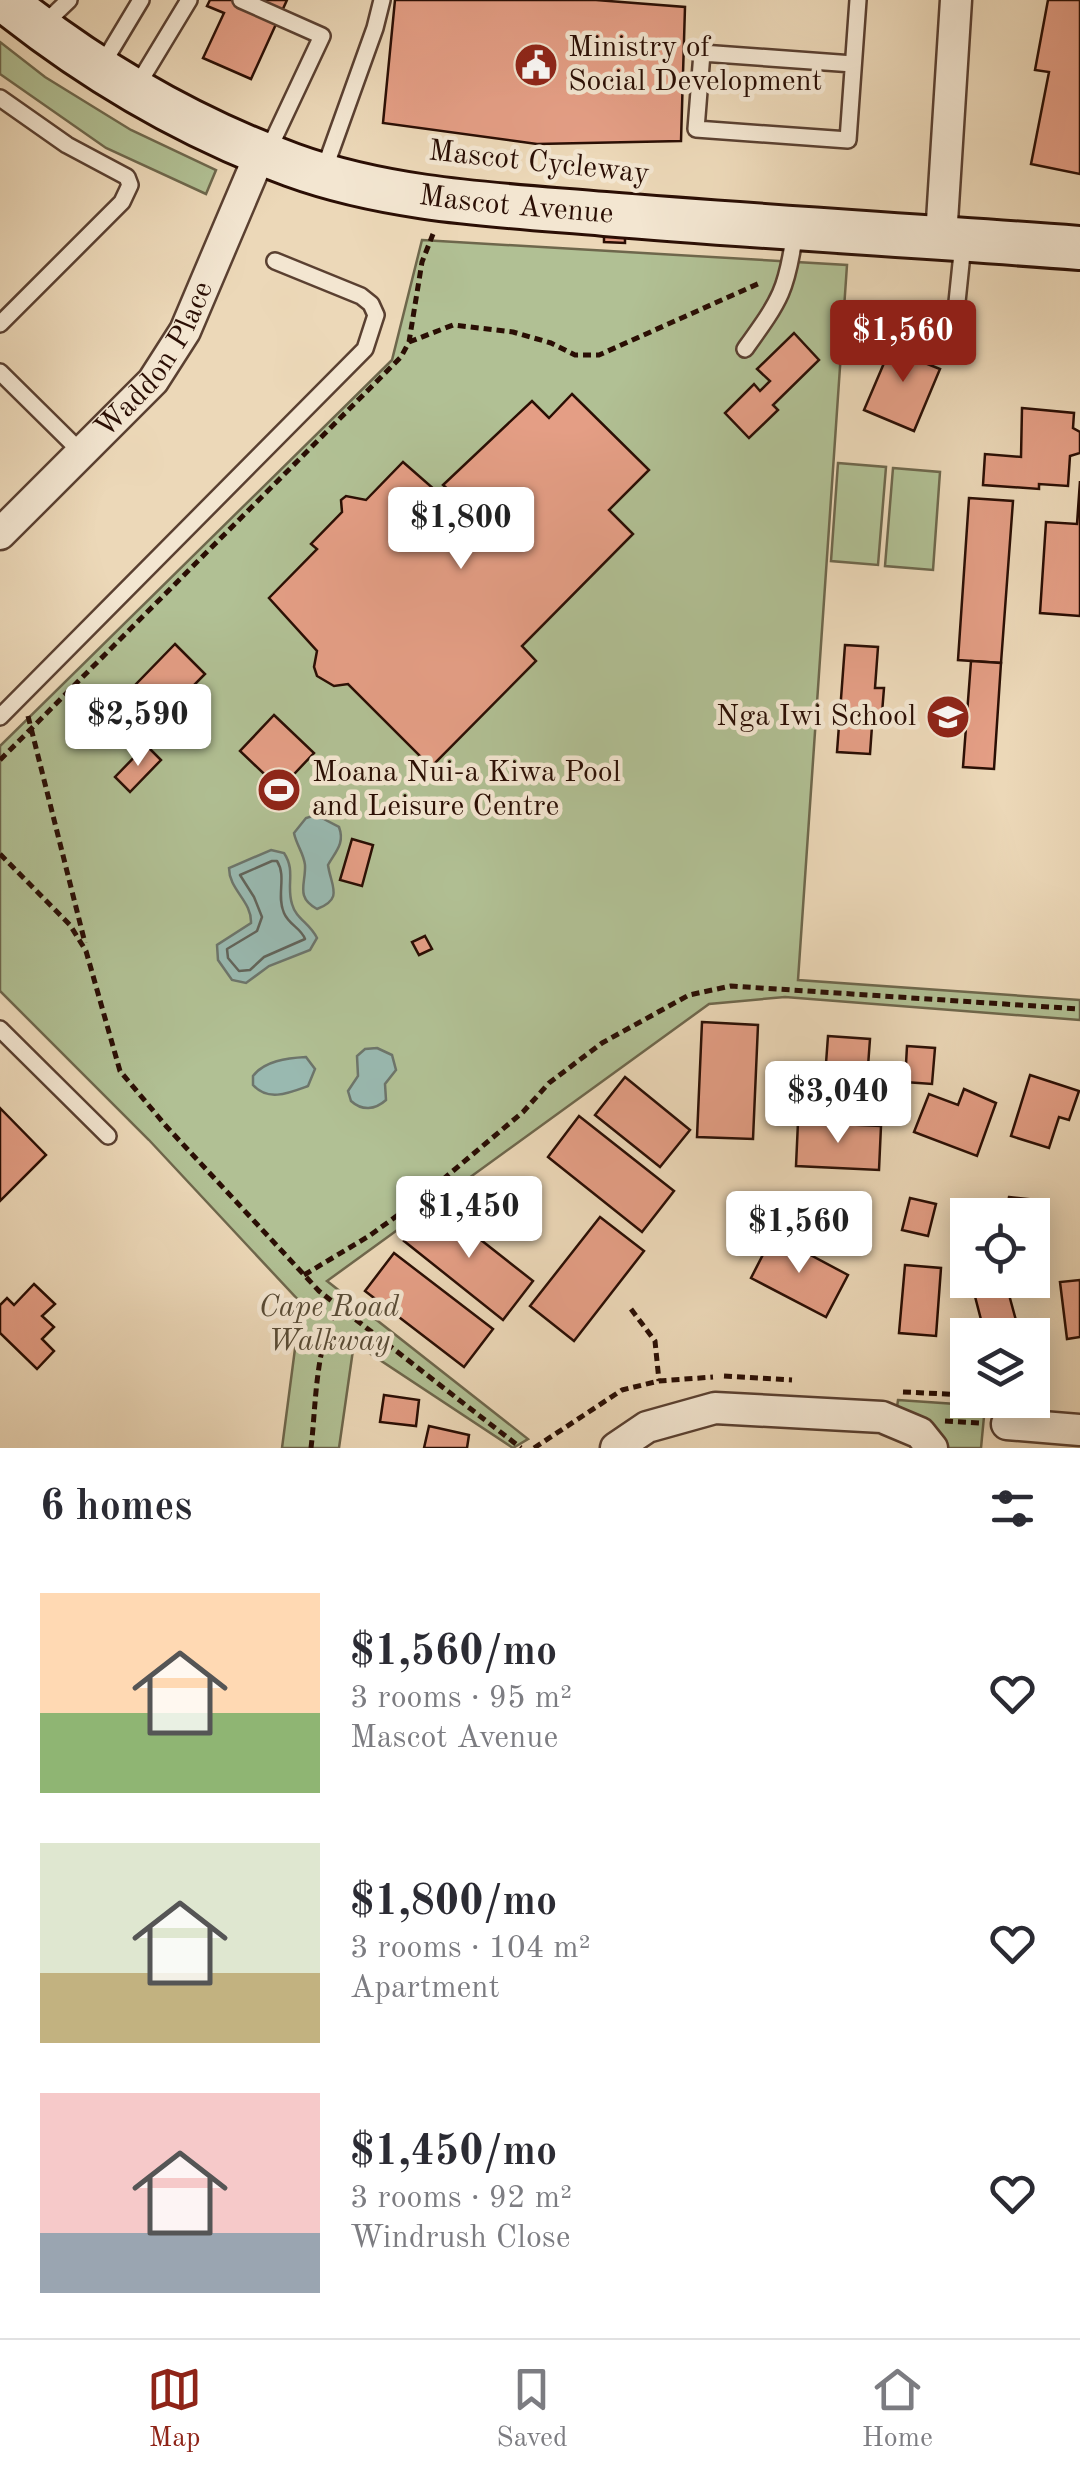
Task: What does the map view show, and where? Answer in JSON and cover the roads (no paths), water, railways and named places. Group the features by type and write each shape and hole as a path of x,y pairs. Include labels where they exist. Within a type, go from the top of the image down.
{"main road":[{"name":"Mascot Avenue","path":"35,10 117,80 264,153 323,173 454,201 1080,248"}],"street":[{"path":"952,238 956,0"},
{"name":"Waddon Place","path":"0,534 152,381 185,331 264,153"},
{"path":"616,1448 647,1428 714,1408 882,1417 920,1433 932,1448"},
{"path":"1007,1424 1080,1430"}],"lane":[{"path":"117,80 141,0"},
{"path":"117,80 189,0"},
{"path":"240,0 322,36 264,153"},
{"path":"323,173 382,0"},
{"path":"853,64 702,52 696,129 848,140 858,0"},
{"path":"0,98 67,145 127,177 130,186 122,202 0,324"},
{"path":"746,349 779,300 789,276 795,228"},
{"path":"938,351 958,302 952,238"},
{"path":"0,717 365,348 376,315 371,304 275,261"},
{"path":"0,372 82,453"},
{"path":"0,1029 108,1136"}],"water":[{"path":"316,815 339,827 341,838 328,865 333,896 317,909 304,895 305,865 294,833 306,818"},
{"path":"271,850 284,853 288,860 292,904 317,938 310,950 269,966 246,983 232,980 218,960 217,945 251,923 229,868"},
{"path":"377,1048 392,1055 396,1070 385,1084 386,1100 364,1108 351,1101 348,1091 358,1076 357,1056 365,1049"},
{"path":"306,1057 315,1069 308,1086 272,1095 253,1085 253,1076 263,1067 284,1059"}],"place":[{"name":"Ministry of Social Development","path":"536,65"},
{"name":"Nga Iwi School","path":"948,717"},
{"name":"Moana Nui-a Kiwa Pool and Leisure Centre","path":"279,790"}],"park label":[{"name":"Cape Road Walkway","path":"329,1325"}]}
